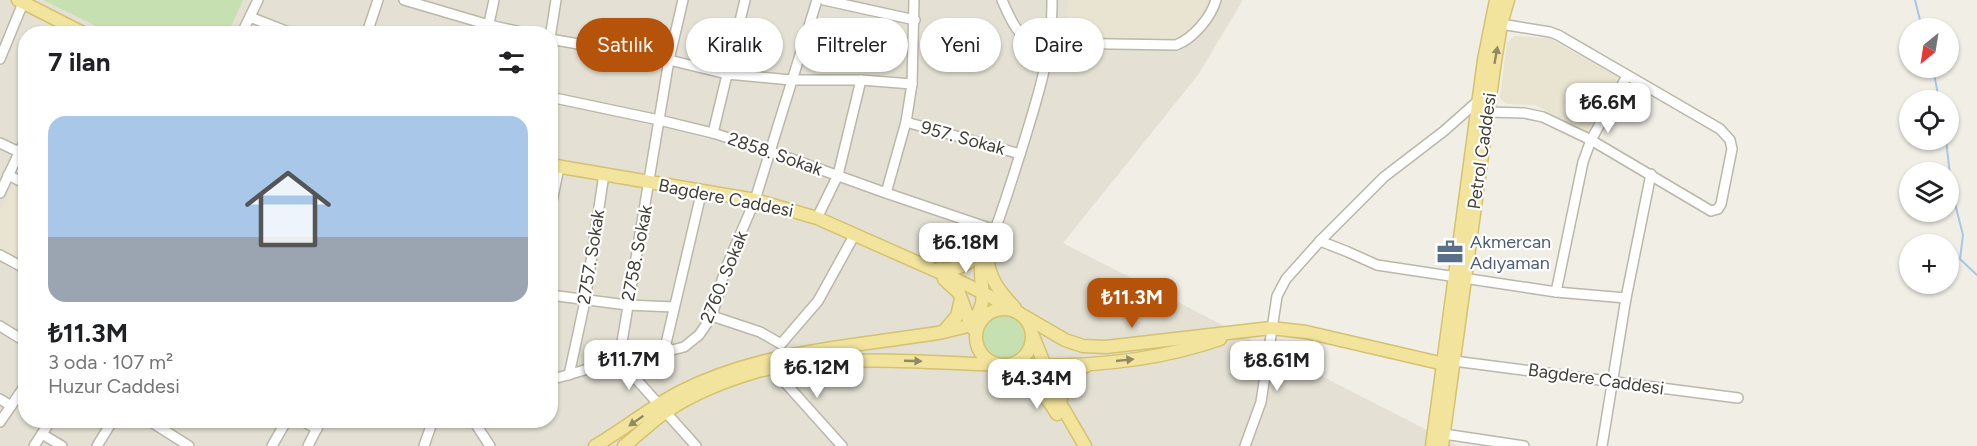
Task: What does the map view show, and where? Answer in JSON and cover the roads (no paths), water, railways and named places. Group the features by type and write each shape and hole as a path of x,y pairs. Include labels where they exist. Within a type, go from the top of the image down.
{"main road":[{"path":"1460,278 1484,60 1496,0"},
{"name":"Petrol Caddesi","path":"1443,440 1449,363 1460,278 1501,24 1508,0"},
{"path":"21,2 67,26"},
{"name":"Bagdere Caddesi","path":"558,166 755,200 817,218 928,267"},
{"path":"928,267 950,270 966,265 973,260 993,235"},
{"path":"971,323 981,309 982,261 993,235"},
{"path":"993,235 988,260 991,276 1028,321 1060,403 1085,446"},
{"path":"928,267 1020,314 1061,339 1091,347 1118,346 1271,328 1306,332 1449,363 1432,446"},
{"path":"928,267 955,288 971,323 978,348 984,357 1025,376 1041,390 1076,446"},
{"path":"943,333 956,318 961,299"},
{"path":"595,446 710,379 783,350 943,333 971,323 993,311 1004,309 1020,314"},
{"path":"976,337 978,326 984,317"},
{"path":"624,446 662,408 727,381 772,368 795,364 873,360 1004,366 1094,363 1142,358 1196,347 1246,330"},
{"path":"1004,366 1024,357 1032,343 1032,332"},
{"path":"1060,403 1067,375 1094,363"}],"street":[{"path":"246,26 258,0"},
{"path":"369,26 378,0"},
{"path":"404,0 420,3 480,26"},
{"path":"489,26 494,0"},
{"path":"552,26 556,0"},
{"name":"2758. Sokak","path":"674,39 683,0"},
{"path":"713,133 745,0"},
{"name":"2760. Sokak","path":"702,190 664,352 684,346 699,335 712,316 725,270 755,200 817,0"},
{"path":"824,0 915,20"},
{"path":"885,193 906,122 912,84 914,0"},
{"path":"1002,0 1013,24"},
{"path":"1051,18 1052,0"},
{"path":"1104,47 1176,45 1185,41 1210,16 1216,0"},
{"path":"0,59 21,2"},
{"path":"250,17 273,26"},
{"path":"1488,112 1537,115 1591,140 1714,211 1721,204 1732,149 1730,140 1720,129 1550,32 1501,24"},
{"path":"558,39 576,43"},
{"path":"674,61 728,74 791,80 912,84"},
{"name":"2758. Sokak","path":"619,360 667,72"},
{"path":"993,235 1006,201 1043,72"},
{"path":"1556,292 1583,162 1591,140 1627,76"},
{"path":"817,218 838,176 861,81"},
{"name":"2858. Sokak","path":"558,99 713,133 885,193 993,235"},
{"path":"1245,446 1261,402 1277,296 1290,273 1384,177 1444,131 1479,100"},
{"name":"957. Sokak","path":"906,122 1020,154"},
{"path":"0,142 18,151"},
{"path":"0,193 18,154"},
{"name":"2757. Sokak","path":"569,375 585,301 604,174"},
{"path":"1602,446 1626,298 1651,174"},
{"path":"8,175 18,179"},
{"path":"712,316 760,332 783,350 818,301 855,234"},
{"path":"1320,241 1377,265 1556,292 1626,298"},
{"path":"0,255 18,265"},
{"path":"558,296 627,305 674,307"},
{"path":"0,326 18,337"},
{"path":"558,378 619,360 664,352"},
{"path":"619,360 696,446"},
{"name":"Bagdere Caddesi","path":"1449,363 1738,398"},
{"path":"772,368 842,446"},
{"path":"0,422 18,396"},
{"path":"0,399 11,406"},
{"path":"34,446 46,428"},
{"path":"97,446 108,428"},
{"path":"161,428 189,446"},
{"path":"272,446 282,428"},
{"path":"313,444 318,428"},
{"path":"424,446 430,428"},
{"path":"478,428 490,446"},
{"path":"42,434 62,446"},
{"path":"1443,440 1524,446"}],"waterway":[{"path":"1915,0 1920,18"},
{"path":"1935,78 1937,90"},
{"path":"1947,150 1952,192 1963,235 1960,259 1977,275"}],"place":[{"name":"Akmercan Adıyaman","path":"1450,252"}]}
